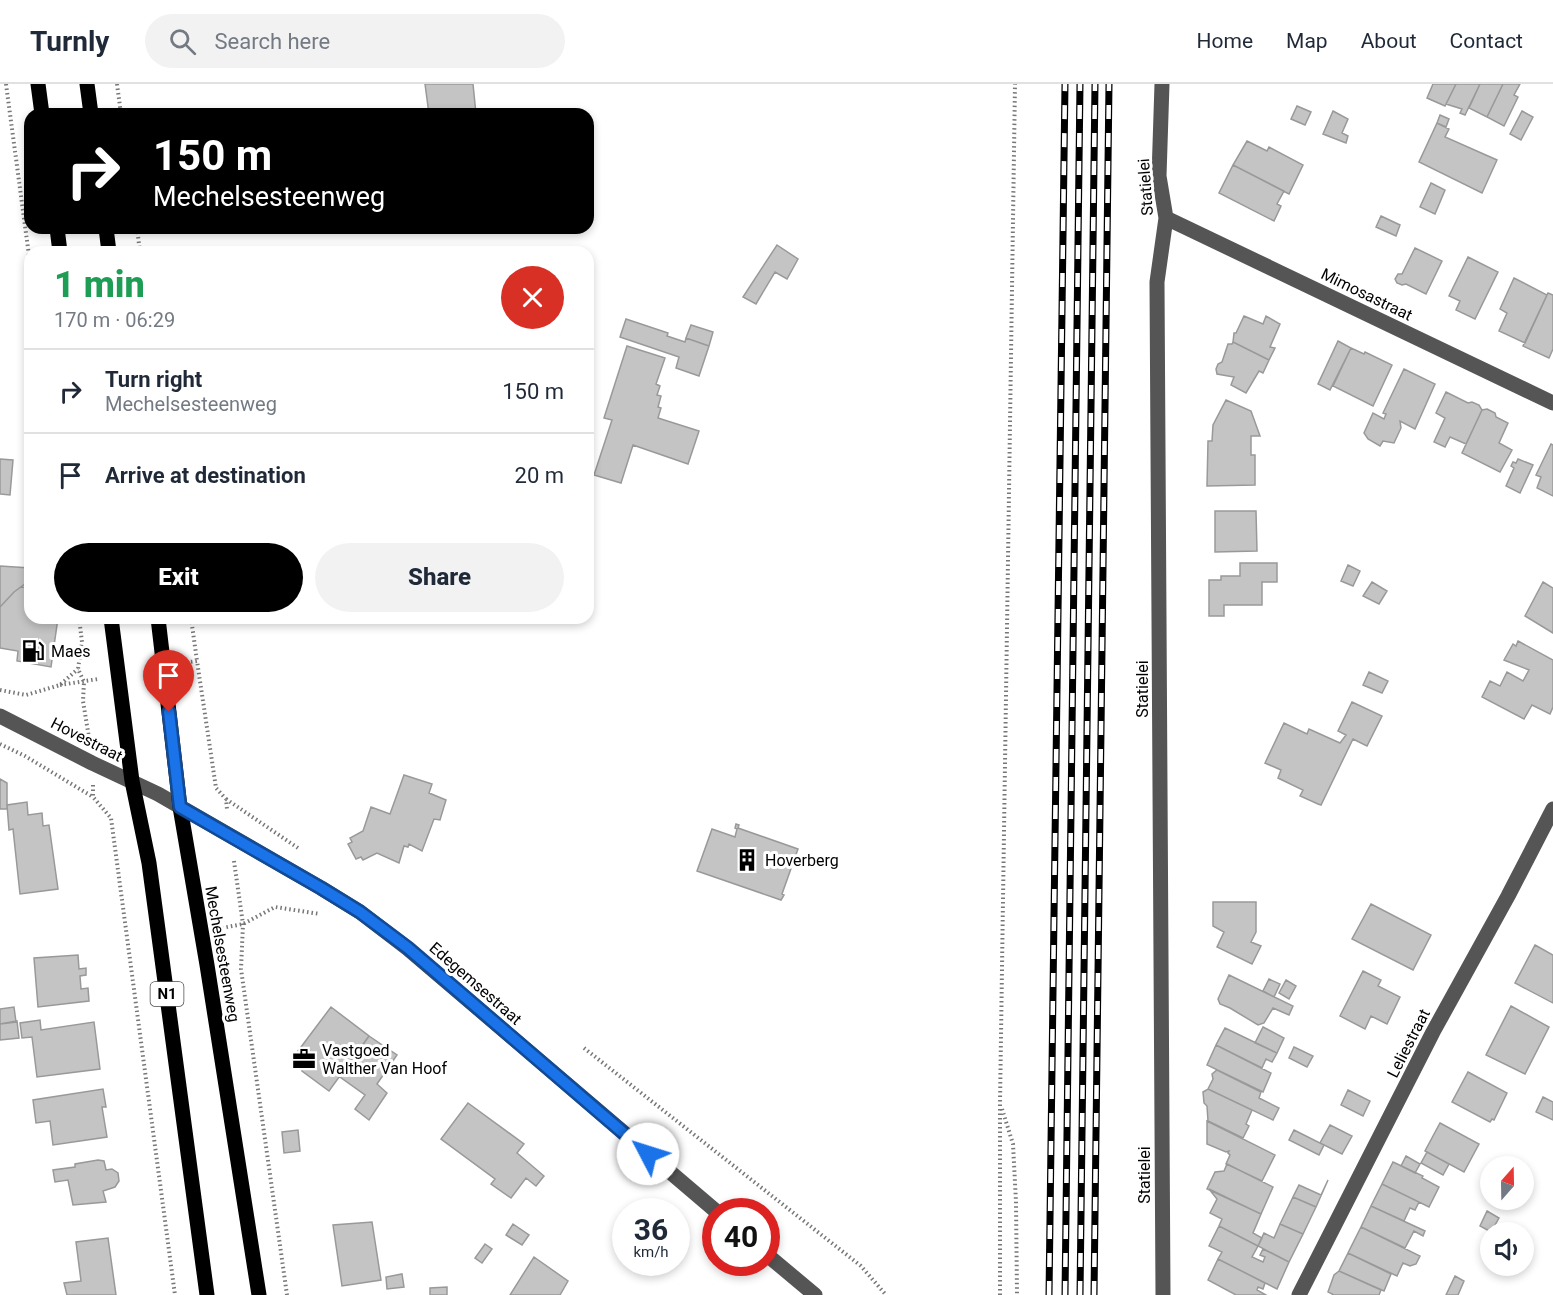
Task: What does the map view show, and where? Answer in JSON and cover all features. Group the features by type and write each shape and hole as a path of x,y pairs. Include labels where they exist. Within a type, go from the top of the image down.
{"main road":[{"path":"38,84 41,108"},
{"path":"87,84 90,108"},
{"name":"N1","path":"112,624 132,781 149,863 207,1295"},
{"name":"Mechelsesteenweg","path":"159,624 180,807 259,1295"}],"street":[{"name":"Statielei","path":"1162,84 1159,176 1166,218 1157,282 1163,1295"},
{"name":"Mimosastraat","path":"1166,218 1553,403"},
{"name":"Hovestraat","path":"0,716 158,794"},
{"name":"Edegemsestraat","path":"158,794 360,912 408,948 702,1199"},
{"name":"Leliestraat","path":"1299,1295 1433,1032 1553,809"},
{"path":"780,1266 815,1295"}],"path":[{"path":"6,84 24,218"},
{"path":"117,84 120,108"},
{"path":"1000,1295 1000,1104 1015,84"},
{"path":"80,624 82,642 78,669 84,681 83,701 92,763 93,797"},
{"path":"192,624 197,661"},
{"path":"0,690 26,694 60,685 78,669"},
{"path":"0,744 25,756 93,797 111,818 175,1295"},
{"path":"287,1295 242,969 243,924 275,907 327,915"},
{"path":"584,1048 861,1266 886,1295"},
{"path":"1000,1104 1013,1144 1017,1295"}],"building":[{"path":"425,84 473,84 475,108 428,108"},
{"path":"1433,84 1456,84 1445,106 1427,98"},
{"path":"1456,84 1480,84 1465,115 1460,113 1462,109 1446,104"},
{"path":"1480,84 1503,84 1487,117 1469,108"},
{"path":"1503,84 1520,84 1514,95 1518,97 1504,126 1487,117"},
{"path":"1297,106 1311,112 1305,125 1291,119"},
{"path":"1333,111 1348,119 1342,133 1348,136 1346,143 1323,134"},
{"path":"1522,111 1533,117 1521,140 1510,134"},
{"path":"1440,115 1449,119 1446,127 1437,123"},
{"path":"1437,123 1449,129 1445,137 1497,160 1482,193 1419,162"},
{"path":"1247,141 1267,151 1269,147 1303,165 1289,194 1233,165"},
{"path":"1233,165 1284,191 1277,204 1281,206 1274,221 1219,193"},
{"path":"1431,183 1445,190 1435,214 1420,207"},
{"path":"1381,216 1400,225 1396,236 1376,227"},
{"path":"777,245 798,259 787,279 775,272 756,304 743,297"},
{"path":"1415,248 1442,261 1426,294 1406,284 1397,283 1395,279 1398,274 1402,274"},
{"path":"1468,257 1498,272 1475,319 1456,310 1460,301 1449,296"},
{"path":"1514,278 1547,295 1525,343 1499,331 1507,313 1500,309"},
{"path":"1548,293 1553,295 1553,349 1549,358 1523,346"},
{"path":"1244,316 1263,324 1266,316 1280,324 1270,347 1275,348 1269,360 1233,342 1234,333"},
{"path":"626,319 668,333 667,336 685,342 686,338 709,346 699,376 676,368 679,357 620,337"},
{"path":"691,325 713,332 709,346 686,338"},
{"path":"1338,341 1351,348 1330,390 1318,384"},
{"path":"1233,342 1269,360 1263,373 1259,371 1246,393 1231,385 1234,377 1217,374 1216,369 1222,362 1228,344"},
{"path":"627,346 665,358 656,384 660,386 657,395 661,396 658,418 699,431 688,464 633,445 621,483 594,475 612,420 604,418"},
{"path":"1351,348 1392,365 1373,406 1333,386"},
{"path":"1404,369 1435,384 1415,429 1400,421 1401,428 1394,443 1383,441 1380,446 1368,439 1364,433 1373,413 1384,419 1386,414 1383,413"},
{"path":"1446,392 1468,403 1479,405 1482,410 1466,444 1450,437 1445,447 1434,442 1445,418 1436,413"},
{"path":"1226,400 1251,411 1260,436 1251,436 1251,455 1255,455 1255,485 1207,486 1208,441 1212,441 1213,425"},
{"path":"1487,409 1508,423 1499,443 1512,450 1500,472 1462,453 1482,410"},
{"path":"1551,444 1553,445 1553,496 1537,488 1541,477 1536,475"},
{"path":"0,459 13,460 10,495 0,494"},
{"path":"1518,459 1533,465 1520,493 1506,486 1514,468 1511,466"},
{"path":"1215,511 1256,511 1257,551 1215,552"},
{"path":"1240,563 1277,563 1277,582 1262,582 1262,605 1224,605 1224,616 1209,616 1209,580 1221,580 1221,576 1240,576"},
{"path":"1348,565 1360,571 1353,586 1341,581"},
{"path":"0,566 24,568 24,585 0,607"},
{"path":"1372,582 1387,591 1379,604 1363,596"},
{"path":"1543,582 1553,588 1553,633 1525,616"},
{"path":"24,587 24,624 57,624 51,667 17,661 18,651 0,648 0,607 14,592"},
{"path":"1518,641 1553,660 1553,707 1550,714 1532,705 1524,719 1482,697 1490,681 1500,686 1507,672 1523,681 1529,670 1504,660 1513,644 1516,646"},
{"path":"1369,672 1388,681 1382,693 1363,685"},
{"path":"1352,702 1382,716 1367,746 1353,739 1321,805 1300,796 1303,790 1278,778 1281,770 1265,763 1284,723 1307,734 1309,729 1340,743 1346,735 1338,731"},
{"path":"404,775 432,784 429,793 446,800 440,820 434,819 422,851 409,844 408,847 404,846 399,863 377,853 363,860 361,857 356,859 348,844 352,842 350,838 363,831 371,807 390,814"},
{"path":"0,779 7,783 7,809 0,809"},
{"path":"27,802 28,815 42,813 43,826 49,825 58,889 20,894 13,829 9,830 7,805"},
{"name":"Hoverberg","path":"736,824 739,825 738,828 798,849 781,900 697,871 712,829 735,837"},
{"path":"1213,902 1256,902 1256,932 1251,942 1261,946 1252,964 1217,947 1224,932 1213,926"},
{"path":"1371,904 1431,935 1413,970 1352,939"},
{"path":"1535,945 1553,955 1553,1003 1515,983"},
{"path":"78,955 79,969 86,968 86,975 80,976 81,989 88,988 89,1001 38,1007 34,958"},
{"path":"1363,971 1381,980 1378,986 1400,997 1387,1024 1371,1016 1365,1029 1340,1016"},
{"path":"1229,975 1293,1006 1289,1015 1273,1008 1264,1023 1258,1025 1220,1004 1218,999"},
{"path":"1269,979 1280,984 1274,997 1263,991"},
{"path":"1286,980 1296,986 1289,999 1279,993"},
{"path":"1511,1006 1549,1027 1525,1074 1486,1055"},
{"path":"14,1007 16,1022 0,1024 0,1009"},
{"path":"331,1007 369,1036 329,1091 302,1071 298,1051"},
{"path":"40,1020 41,1030 94,1022 100,1069 37,1077 32,1037 22,1038 20,1023"},
{"path":"17,1021 19,1038 0,1040 0,1024"},
{"path":"1263,1027 1284,1038 1277,1053 1255,1043"},
{"path":"1225,1028 1277,1053 1272,1062 1266,1059 1262,1068 1216,1045"},
{"path":"369,1036 397,1055 377,1084 387,1093 369,1120 355,1109 365,1095 340,1077"},
{"path":"1216,1045 1271,1073 1263,1092 1207,1065"},
{"path":"1294,1047 1313,1056 1307,1067 1289,1058"},
{"path":"1217,1070 1261,1092 1259,1098 1279,1108 1273,1120 1208,1089 1213,1079 1212,1074"},
{"path":"1468,1072 1507,1093 1494,1120 1490,1122 1452,1102"},
{"path":"103,1089 106,1107 102,1107 107,1137 53,1145 50,1121 36,1123 33,1100"},
{"path":"1208,1089 1252,1110 1246,1124 1249,1126 1243,1138 1208,1121 1203,1092"},
{"path":"1348,1090 1370,1101 1363,1116 1341,1105"},
{"path":"1543,1097 1553,1102 1553,1120 1536,1112"},
{"path":"468,1103 524,1144 517,1153 544,1176 536,1186 526,1178 511,1198 491,1184 495,1179 441,1139"},
{"path":"1207,1121 1275,1155 1262,1181 1226,1164 1230,1155 1229,1151 1226,1152 1207,1144"},
{"path":"1440,1123 1479,1144 1464,1172 1425,1151"},
{"path":"1330,1125 1352,1136 1342,1154 1320,1143"},
{"path":"298,1130 300,1151 284,1153 282,1132"},
{"path":"1294,1130 1324,1145 1319,1155 1289,1140"},
{"path":"1427,1152 1449,1164 1443,1175 1421,1163"},
{"path":"1406,1156 1420,1164 1415,1173 1401,1166"},
{"path":"104,1161 106,1170 112,1169 118,1173 119,1181 115,1187 103,1191 106,1202 73,1205 68,1180 55,1182 53,1170 75,1167 75,1164"},
{"path":"1393,1162 1423,1176 1422,1178 1439,1187 1429,1207 1382,1184"},
{"path":"1227,1164 1273,1187 1261,1214 1207,1189 1215,1172 1224,1171"},
{"path":"1328,1180 1316,1207 1293,1197 1299,1185 1321,1195"},
{"path":"1382,1184 1419,1202 1415,1210 1410,1208 1404,1221 1371,1206"},
{"path":"1209,1189 1261,1214 1253,1233 1262,1238 1258,1246 1219,1226 1222,1219 1210,1213 1217,1199"},
{"path":"1293,1197 1316,1207 1303,1234 1280,1224"},
{"path":"1371,1206 1425,1231 1423,1236 1414,1231 1405,1248 1361,1227"},
{"path":"1487,1211 1499,1218 1497,1222 1482,1222"},
{"path":"372,1222 381,1280 342,1286 333,1225"},
{"path":"513,1224 529,1235 522,1245 506,1235"},
{"path":"1280,1224 1303,1234 1289,1262 1258,1246 1264,1233 1274,1238"},
{"path":"1219,1226 1258,1246 1252,1257 1263,1262 1265,1257 1260,1255 1263,1249 1289,1262 1277,1289 1218,1259 1222,1252 1209,1246"},
{"path":"1361,1227 1420,1256 1416,1264 1410,1266 1403,1263 1397,1276 1348,1253"},
{"path":"108,1238 116,1295 67,1295 64,1283 81,1281 76,1242"},
{"path":"485,1244 492,1249 482,1263 475,1258"},
{"path":"1348,1253 1391,1274 1384,1291 1339,1271"},
{"path":"534,1257 568,1281 560,1295 510,1295"},
{"path":"1218,1259 1265,1283 1263,1289 1258,1287 1257,1290 1266,1295 1236,1295 1208,1280"},
{"path":"1339,1271 1381,1290 1379,1295 1334,1295 1328,1292 1334,1275"},
{"path":"402,1274 404,1287 387,1289 386,1277"},
{"path":"1455,1276 1464,1281 1458,1295 1446,1295"},
{"path":"447,1287 447,1295 430,1295 430,1288"}],"railway":[{"path":"1049,1295 1065,84"},
{"path":"1065,1295 1080,84"},
{"path":"1080,1295 1095,84"},
{"path":"1094,1295 1109,84"}],"place":[{"name":"Maes","path":"33,651"},
{"name":"Hoverberg","path":"747,860"},
{"name":"Vastgoed Walther Van Hoof","path":"304,1059"}],"route":[{"path":"169,712 180,807 360,912 408,948 648,1154"}]}
